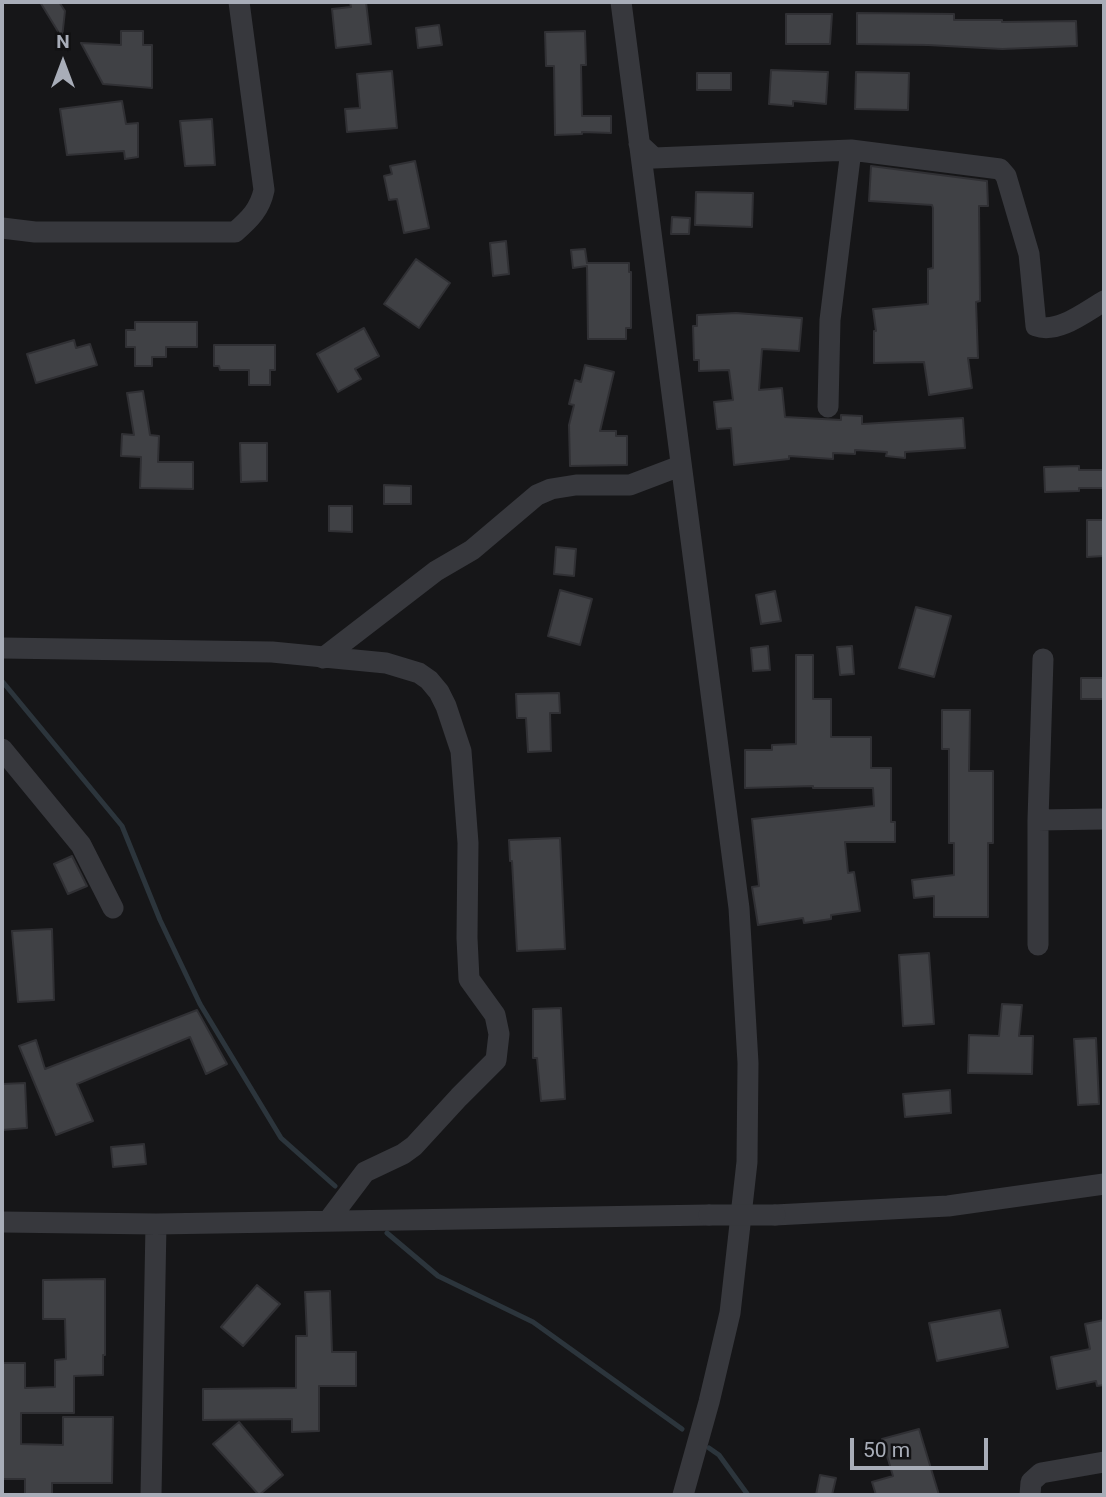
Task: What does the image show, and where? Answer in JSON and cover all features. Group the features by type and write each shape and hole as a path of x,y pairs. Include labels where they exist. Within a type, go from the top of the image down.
{"street":[{"path":"2,228 35,232 235,232 246,222 262,202 264,190 239,2"},
{"path":"621,2 739,908 748,1063 747,1162 730,1313 683,1495"},
{"path":"639,144 654,158 851,150 1000,169 1006,176 1029,254 1036,326 1046,329 1057,327 1104,301"},
{"path":"828,407 830,320 851,150"},
{"path":"323,658 436,571 472,550 537,495 551,489 576,485 630,485 680,466"},
{"path":"2,648 272,652 386,663 419,673 439,692 454,723 464,771 468,843 469,979 495,1015 499,1034 496,1060 414,1146 365,1172 328,1221"},
{"path":"1038,946 1042,659"},
{"path":"2,749 81,845 114,908"},
{"path":"1038,820 1104,820"},
{"path":"2,1222 156,1224 775,1215 948,1206 1104,1184"},
{"path":"152,1495 156,1224"},
{"path":"1030,1495 1031,1482 1041,1473 1104,1462"}],"building":[{"path":"40,2 59,2 65,11 62,38"},
{"path":"350,2 366,2 371,44 336,48 332,9 351,7"},
{"path":"857,13 954,14 954,20 1002,22 1076,21 1077,46 1002,49 857,44"},
{"path":"786,14 832,14 830,44 786,44"},
{"path":"439,25 442,45 418,48 416,28"},
{"path":"121,31 143,31 143,45 152,45 152,88 103,84 81,43 121,45"},
{"path":"585,31 586,65 581,65 582,116 611,116 611,133 555,135 554,66 546,66 545,32"},
{"path":"771,70 828,72 826,104 793,101 793,106 769,104"},
{"path":"392,71 397,128 347,132 345,109 360,108 357,74"},
{"path":"856,72 909,73 908,110 855,109"},
{"path":"697,73 731,73 731,90 697,90"},
{"path":"122,101 126,124 138,123 138,157 125,159 124,151 67,155 60,109"},
{"path":"212,119 215,165 185,166 180,121"},
{"path":"415,161 429,228 404,233 397,199 389,200 384,176 392,174 390,166"},
{"path":"871,166 987,181 988,206 979,206 980,301 976,302 978,358 968,358 972,388 929,395 924,362 874,363 876,331 873,309 928,304 928,269 933,268 933,208 932,205 869,201"},
{"path":"696,192 753,193 752,227 695,225"},
{"path":"672,217 690,218 689,234 671,234"},
{"path":"506,241 509,274 493,276 490,243"},
{"path":"585,249 587,263 629,263 631,328 626,328 626,339 588,339 587,266 573,268 571,250"},
{"path":"416,259 450,283 419,328 384,304"},
{"path":"736,313 802,318 799,351 762,349 759,390 782,388 785,417 841,420 841,415 862,416 862,424 963,418 965,448 905,452 905,458 886,456 887,452 855,450 855,454 833,453 833,459 789,456 789,459 734,465 731,428 717,429 714,402 733,400 729,370 699,371 699,360 694,360 693,326 697,326 697,315"},
{"path":"135,322 197,322 197,347 166,347 166,357 152,357 152,366 135,366 135,347 126,347 126,330 135,330"},
{"path":"364,328 379,356 355,369 361,379 338,392 317,354"},
{"path":"74,340 76,348 90,344 97,365 36,383 27,354"},
{"path":"214,345 275,345 275,370 270,370 270,385 249,385 249,370 220,370 219,366 214,366"},
{"path":"585,365 614,372 600,431 616,431 616,436 627,436 627,465 570,466 569,425 574,405 569,404 575,380 581,382"},
{"path":"143,391 150,435 159,436 158,462 193,462 193,489 140,488 141,457 121,456 122,434 134,435 127,393"},
{"path":"240,443 267,443 267,481 241,482"},
{"path":"1079,466 1079,470 1104,470 1104,488 1045,492 1044,467"},
{"path":"384,485 411,486 411,504 384,504"},
{"path":"329,506 352,506 352,532 329,531"},
{"path":"1087,520 1104,520 1104,556 1087,557"},
{"path":"556,547 576,549 574,576 554,574"},
{"path":"560,590 592,599 580,645 548,636"},
{"path":"775,591 781,621 761,624 756,595"},
{"path":"916,607 951,616 934,677 899,668"},
{"path":"768,646 770,670 753,671 751,648"},
{"path":"852,646 854,674 840,675 837,647"},
{"path":"796,655 813,655 813,699 831,699 831,737 871,737 871,768 891,768 891,822 895,822 895,842 845,842 848,873 854,872 860,911 831,915 831,919 804,923 803,918 758,925 752,887 759,886 752,819 874,806 873,788 745,788 745,750 772,750 772,745 796,744"},
{"path":"1081,678 1104,678 1104,699 1081,699"},
{"path":"559,693 560,713 550,713 551,751 528,752 526,718 517,718 516,694"},
{"path":"942,710 970,710 969,771 993,771 993,843 988,843 988,917 934,917 934,896 914,898 912,880 954,875 954,843 949,843 949,749 942,749"},
{"path":"560,838 565,949 517,951 509,840"},
{"path":"72,856 87,886 68,894 54,864"},
{"path":"52,929 54,1000 18,1002 12,931"},
{"path":"929,953 934,1024 903,1026 899,955"},
{"path":"1002,1004 1022,1005 1019,1036 1033,1036 1032,1074 968,1073 969,1035 999,1036"},
{"path":"561,1008 565,1099 541,1101 537,1058 533,1058 533,1009"},
{"path":"197,1010 227,1064 206,1074 190,1037 77,1084 93,1121 56,1135 19,1046 36,1040 45,1069"},
{"path":"1096,1038 1099,1104 1078,1105 1074,1039"},
{"path":"25,1083 27,1128 2,1130 2,1084"},
{"path":"950,1090 951,1113 905,1117 903,1094"},
{"path":"144,1144 146,1164 113,1167 111,1147"},
{"path":"105,1279 103,1375 74,1376 74,1413 21,1413 21,1444 63,1445 63,1417 113,1417 112,1483 52,1483 52,1495 25,1495 25,1479 2,1479 2,1363 25,1363 25,1388 55,1387 55,1360 66,1359 65,1319 43,1319 43,1280"},
{"path":"257,1285 280,1304 243,1346 221,1327"},
{"path":"330,1291 332,1352 356,1352 356,1386 319,1386 319,1431 292,1432 292,1419 203,1420 203,1389 296,1388 296,1336 307,1336 305,1292"},
{"path":"1000,1310 1008,1347 937,1361 929,1323"},
{"path":"1104,1320 1104,1385 1097,1386 1096,1381 1057,1389 1051,1357 1090,1349 1085,1324"},
{"path":"239,1422 283,1475 259,1495 213,1444"},
{"path":"919,1429 939,1495 876,1495 872,1482 893,1476 882,1439"},
{"path":"820,1475 836,1478 832,1495 816,1495"}],"waterway":[{"path":"2,681 122,826 160,920 200,1004 281,1138 335,1186"},
{"path":"387,1233 438,1276 533,1322 682,1429"},
{"path":"709,1448 719,1455 748,1495"}]}
